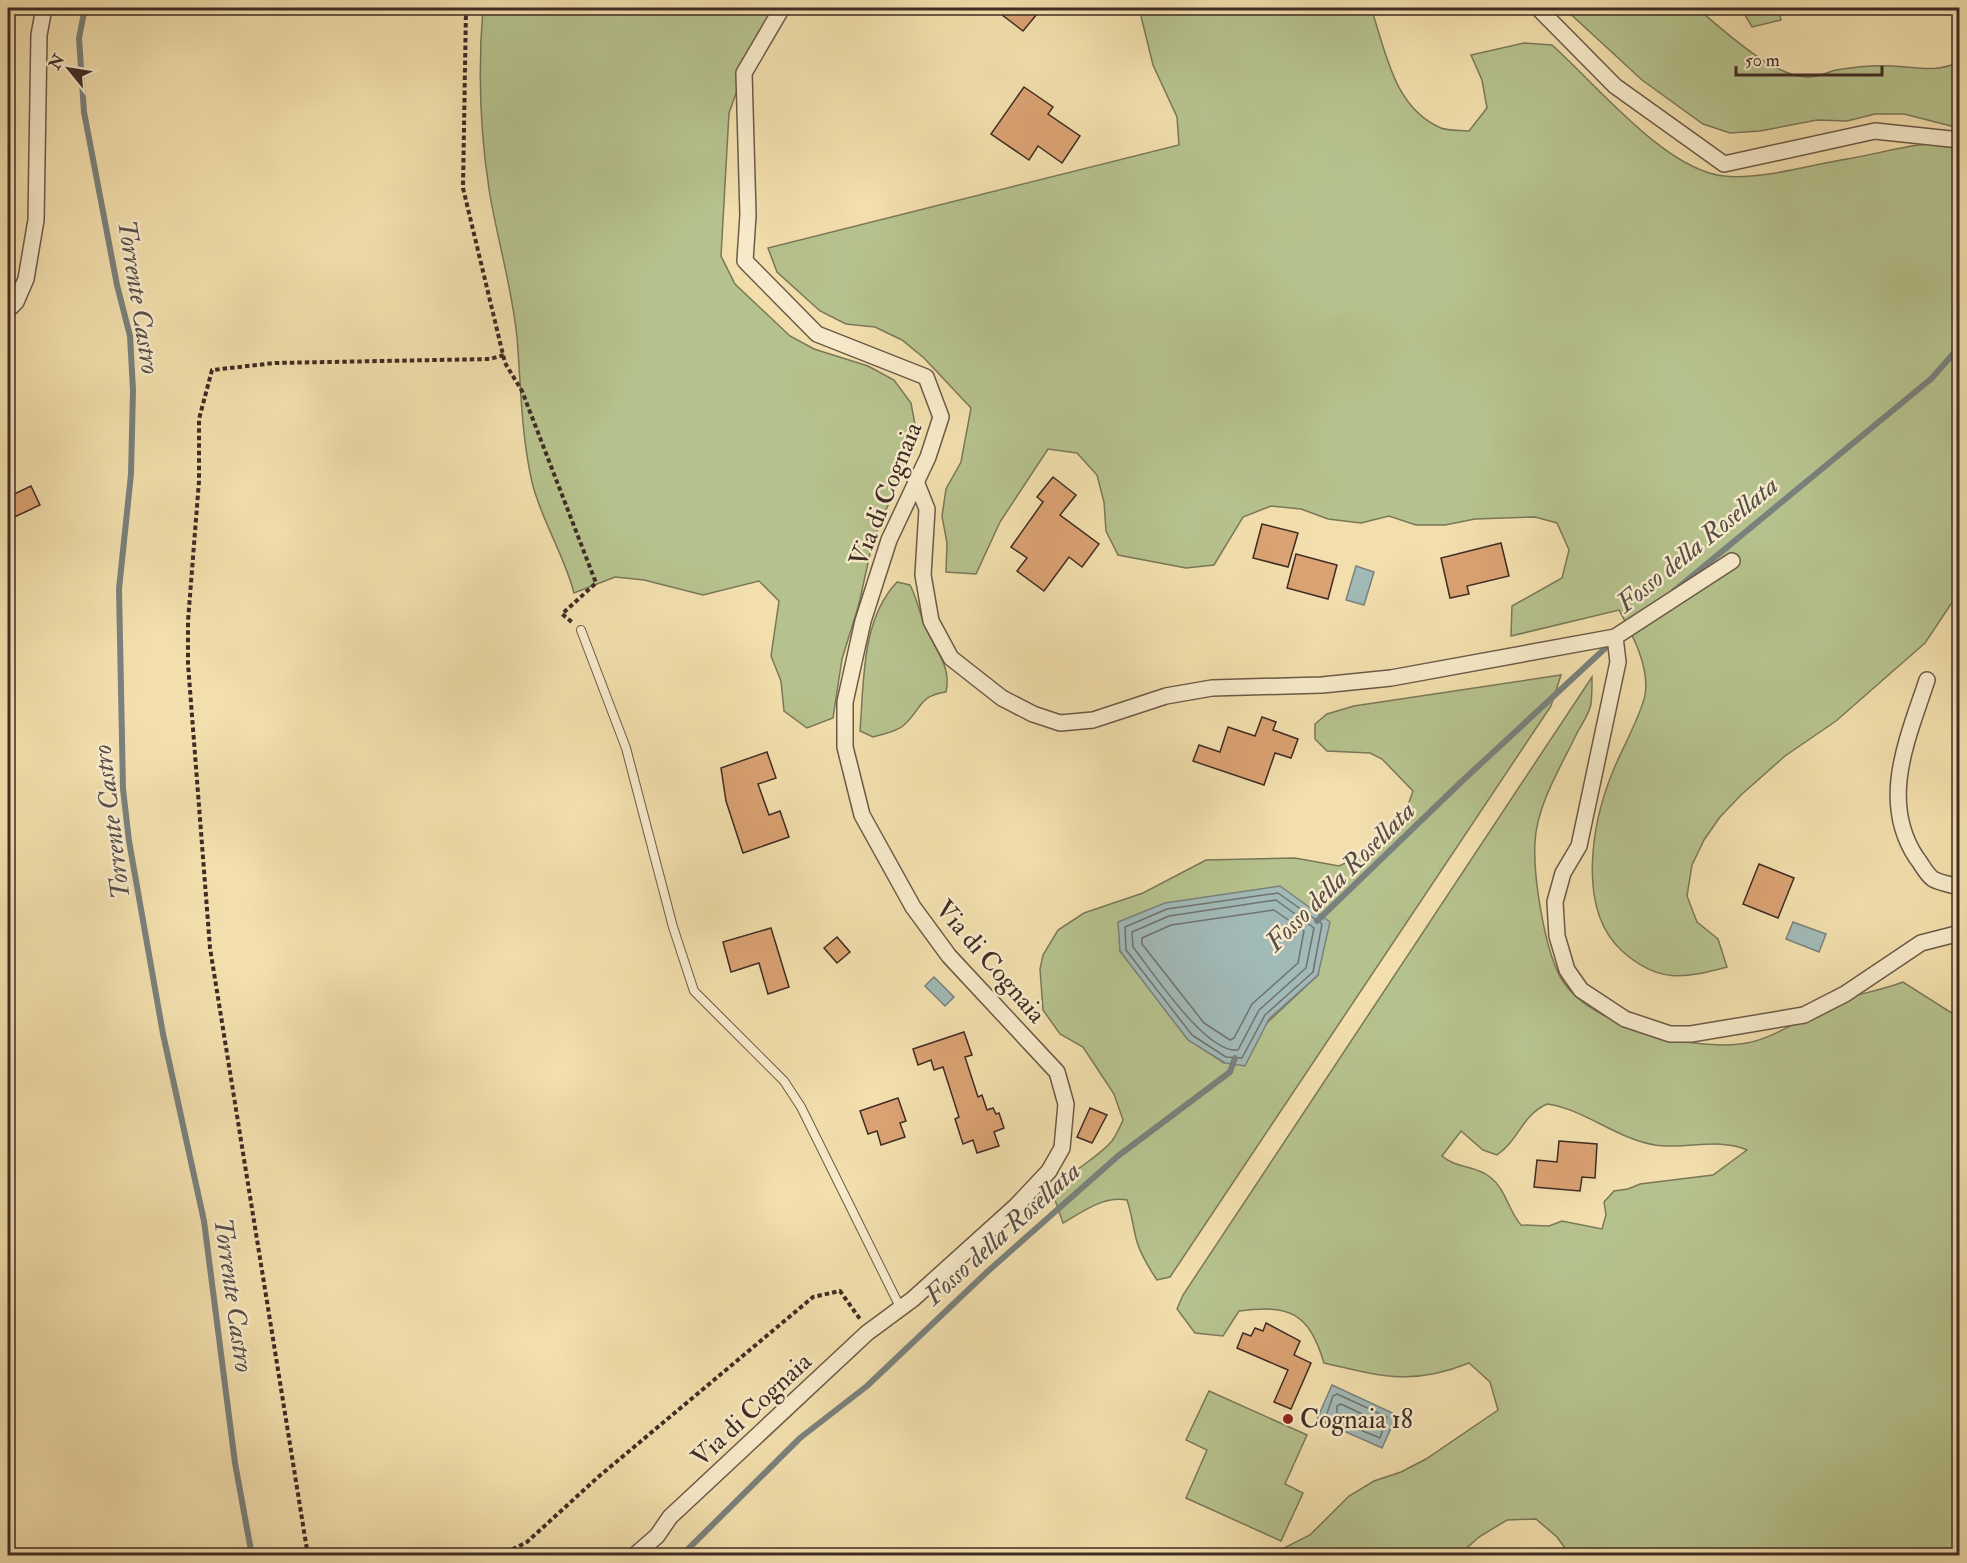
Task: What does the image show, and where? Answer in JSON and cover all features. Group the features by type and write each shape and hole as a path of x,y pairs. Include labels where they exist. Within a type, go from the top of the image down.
{"street":[{"path":"8,310 16,302 27,279 36,220 39,35 44,8"},
{"name":"Via di Cognaia","path":"634,1556 657,1536 670,1517 867,1333 1016,1206 1049,1171 1062,1148 1066,1104 1057,1072 949,956 913,907 862,815 845,747 845,702 863,621 889,540 915,479 928,457 941,417 926,378 816,334 745,261 748,215 744,73 782,8"},
{"path":"1538,8 1615,86 1724,164 1875,132 1959,140"},
{"path":"915,479 927,509 923,575 932,621 951,658 1002,698 1033,714 1060,723 1093,720 1166,696 1212,688 1322,685 1391,678 1615,637 1732,561"},
{"path":"1615,637 1618,662 1579,846 1563,873 1555,902 1557,936 1567,970 1581,990 1625,1019 1670,1034 1691,1034 1804,1015 1845,994 1921,943 1959,933"},
{"path":"1928,680 1901,758 1896,793 1899,814 1910,847 1933,879 1959,887"}],"lane":[{"path":"581,630 626,748 672,927 693,991 784,1082 801,1107 900,1307"}],"path":[{"path":"466,8 463,188 505,363 522,391 597,583 562,614 581,630"},
{"path":"308,1556 210,948 188,664 188,621 199,481 199,419 212,370 275,363 490,359 504,355"},
{"path":"499,1556 527,1542 597,1478 813,1297 840,1291 867,1333"}],"green space":[{"path":"483,8 781,8 748,60 729,113 721,256 735,284 790,336 814,349 868,366 894,380 911,403 916,430 909,457 873,540 859,604 842,659 833,718 807,728 784,711 781,681 771,656 779,601 759,581 703,595 644,580 615,577 574,593 536,496 528,464 515,318 492,208 484,144 480,76"},
{"path":"1139,8 1371,8 1387,59 1402,92 1425,119 1441,128 1451,130 1469,131 1487,108 1482,80 1471,55 1524,43 1552,45 1655,142 1701,170 1724,176 1769,174 1916,145 1959,145 1959,592 1925,643 1836,721 1785,756 1741,795 1720,817 1704,840 1692,865 1687,896 1697,922 1718,939 1727,967 1684,976 1647,969 1622,951 1608,933 1598,912 1593,889 1594,839 1605,792 1643,703 1645,673 1639,651 1619,610 1511,636 1512,606 1562,578 1569,550 1557,523 1535,517 1475,519 1445,525 1416,525 1389,516 1361,523 1328,519 1301,509 1271,506 1243,517 1214,565 1186,568 1118,555 1106,531 1104,502 1097,475 1077,453 1048,449 1000,522 976,574 946,572 947,543 942,516 946,489 961,462 971,408 924,358 902,340 875,327 846,324 820,311 777,272 768,248 1179,145 1177,117 1153,65"},
{"path":"1564,8 1697,8 1735,40 1765,61 1780,70 1809,77 1857,67 1934,68 1959,62 1959,128 1904,114 1875,114 1847,121 1817,120 1760,131 1730,133 1703,124 1642,80"},
{"path":"1741,8 1778,8 1781,20 1752,27"},
{"path":"897,582 910,585 925,626 944,665 947,674 946,692 925,700 901,727 873,737 860,731 867,652 877,614 885,597"},
{"path":"1561,675 1551,706 1170,1277 1157,1280 1139,1247 1127,1200 1102,1202 1063,1223 1053,1194 1067,1178 1112,1141 1123,1120 1114,1094 1083,1047 1060,1034 1043,1010 1040,969 1043,955 1058,930 1084,913 1143,893 1206,860 1295,858 1339,866 1352,860 1388,828 1408,805 1413,791 1382,759 1370,753 1327,751 1315,739 1315,724 1327,714 1354,706","holes":["1120,951 1318,975 1224,1063 1189,1040"]},
{"path":"1592,677 1590,708 1545,800 1535,842 1538,894 1551,954 1564,983 1579,999 1599,1013 1622,1024 1675,1040 1701,1044 1726,1045 1759,1040 1850,997 1903,982 1955,1015 1959,1021 1959,1555 1570,1555 1557,1537 1536,1519 1507,1520 1479,1537 1459,1555 1420,1555 1402,1550 1384,1556 1281,1555 1284,1548 1310,1535 1349,1496 1374,1481 1401,1472 1426,1459 1498,1410 1490,1382 1469,1363 1430,1375 1413,1377 1380,1375 1324,1363 1312,1333 1304,1323 1284,1311 1272,1309 1239,1311 1223,1336 1195,1333 1177,1309 1183,1295","holes":["1547,1104 1561,1107 1626,1136 1655,1145 1725,1144 1747,1150 1713,1175 1640,1184 1614,1191 1604,1202 1606,1215 1602,1229 1562,1221 1549,1226 1521,1225 1500,1187 1490,1177 1442,1156 1461,1131 1483,1150 1497,1155 1505,1149 1538,1109"]},
{"path":"1209,1391 1307,1435 1285,1484 1303,1493 1281,1541 1186,1498 1207,1450 1186,1440"}],"water":[{"path":"1356,566 1374,572 1364,605 1346,600"},
{"path":"1280,886 1330,922 1318,975 1269,1019 1245,1066 1225,1063 1188,1040 1120,951 1118,922 1165,903"},
{"path":"1793,922 1826,934 1819,952 1786,939"},
{"path":"934,977 954,997 945,1006 925,986"},
{"path":"1332,1385 1397,1415 1382,1448 1317,1419"}],"building":[{"path":"993,8 1042,8 1023,31"},
{"path":"1024,87 1053,107 1048,114 1080,136 1062,163 1038,146 1029,160 991,134"},
{"path":"1053,477 1076,495 1060,515 1099,544 1082,567 1069,557 1044,591 1017,571 1027,558 1011,547 1043,502 1037,497"},
{"path":"31,486 40,505 8,520 8,497"},
{"path":"1262,524 1298,533 1288,567 1253,558"},
{"path":"1501,543 1509,576 1467,586 1469,594 1450,598 1441,558"},
{"path":"1296,554 1337,565 1328,599 1287,588"},
{"path":"1262,717 1276,722 1273,730 1298,739 1291,758 1275,753 1264,785 1193,761 1199,745 1220,752 1228,727 1255,736"},
{"path":"767,752 776,778 758,784 769,815 780,811 789,837 743,853 726,801 721,768"},
{"path":"1759,864 1794,878 1778,918 1743,904"},
{"path":"771,928 789,987 768,994 759,963 731,972 723,942"},
{"path":"837,937 850,952 837,963 824,948"},
{"path":"964,1032 972,1055 965,1057 978,1097 982,1095 987,1110 993,1108 996,1114 999,1113 1004,1128 994,1132 999,1146 977,1153 973,1140 963,1144 955,1119 959,1117 943,1067 934,1070 931,1060 918,1065 913,1049"},
{"path":"898,1098 906,1121 900,1123 905,1137 881,1145 877,1131 868,1134 860,1111"},
{"path":"1090,1108 1107,1115 1092,1143 1077,1137"},
{"path":"1559,1141 1597,1144 1595,1178 1582,1177 1580,1191 1534,1187 1537,1160 1557,1162"},
{"path":"1266,1323 1300,1341 1294,1355 1311,1363 1291,1409 1274,1402 1288,1370 1237,1348 1243,1333 1251,1336 1255,1328 1263,1331"}],"waterway":[{"name":"Torrente Castro","path":"85,8 79,38 84,112 117,285 130,336 133,390 131,474 119,589 123,789 129,841 163,1034 204,1221 235,1463 252,1556"},
{"name":"Fosso della Rosellata","path":"1674,591 1932,378 1960,346"},
{"name":"Fosso della Rosellata","path":"1317,921 1459,784 1613,641"},
{"name":"Fosso della Rosellata","path":"681,1556 800,1438 867,1386 987,1272 1118,1156 1230,1072 1235,1058"}],"place":[{"name":"Cognaia 18","path":"1288,1419"}]}
